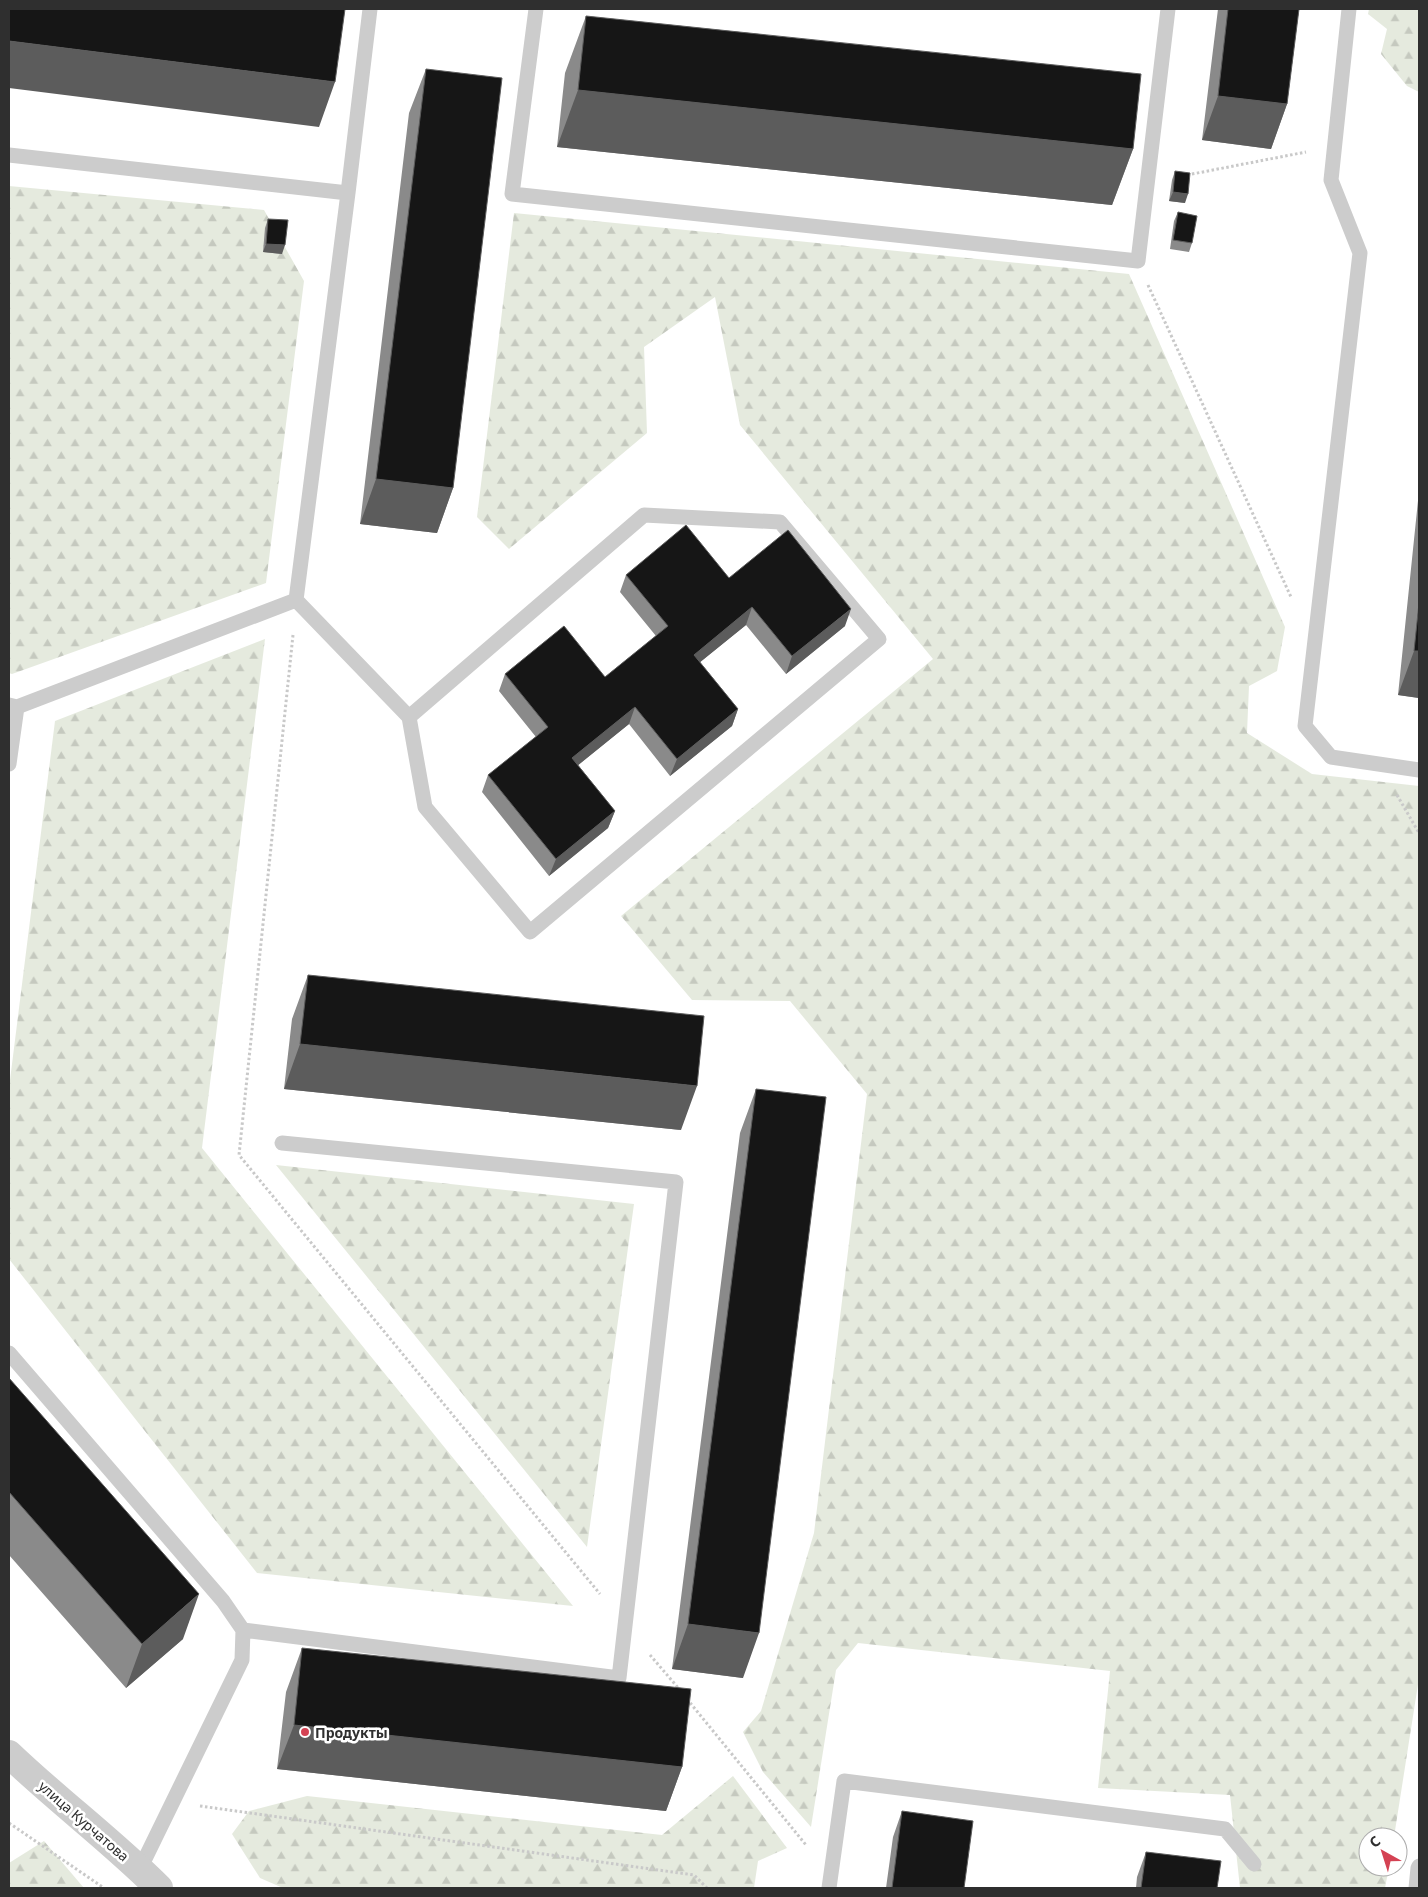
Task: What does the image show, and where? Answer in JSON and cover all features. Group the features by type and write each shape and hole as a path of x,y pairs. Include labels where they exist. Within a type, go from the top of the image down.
{"street":[{"name":"улица Курчатова","path":"9,1754 34,1778 140,1869 159,1888"}],"lane":[{"path":"296,600 370,9"},
{"path":"536,9 512,194 1138,261 1168,9"},
{"path":"1349,9 1331,180 1360,253 1305,726 1330,757 1419,770"},
{"path":"9,155 348,193"},
{"path":"296,600 409,717 426,808 530,932 879,639 780,522 644,515 409,717"},
{"path":"9,764 13,706 296,600"},
{"path":"243,1630 619,1678 676,1182 282,1143"},
{"path":"9,1353 223,1601 243,1630 242,1660 140,1869"},
{"path":"830,1882 844,1781 1226,1829 1254,1864"},
{"path":"1416,1888 1419,1866"}],"path":[{"path":"1147,183 1335,146"},
{"path":"1138,261 1314,647"},
{"path":"296,600 239,1155 625,1624 830,1882"},
{"path":"1380,764 1419,833"},
{"path":"172,1802 694,1875 707,1888"},
{"path":"9,1823 104,1888"}],"green space":[{"path":"1369,9 1419,9 1419,92 1407,86 1381,54 1387,29 1368,14"},
{"path":"9,186 264,210 304,281 266,583 12,674 9,673"},
{"path":"514,213 1129,274 1285,627 1277,671 1249,686 1247,733 1312,774 1419,786 1419,1678 1396,1827 1358,1827 1358,1877 1387,1877 1385,1888 1240,1888 1230,1795 1098,1788 1110,1671 858,1643 836,1670 811,1827 763,1772 743,1732 761,1711 814,1533 867,1094 790,1001 692,1000 621,916 933,659 740,425 715,297 644,347 647,433 509,549 477,517"},
{"path":"265,639 202,1148 573,1606 257,1573 9,1259 9,1088 55,721"},
{"path":"276,1165 634,1204 587,1547"},
{"path":"733,1776 787,1848 758,1861 754,1888 283,1888 260,1878 232,1834 249,1811 307,1796 662,1835"},
{"path":"44,1841 84,1888 9,1888 9,1863"}],"building":[{"path":"9,9 345,9 335,82 9,41"},
{"path":"1228,9 1299,9 1287,104 1218,96"},
{"path":"586,16 1141,74 1133,149 578,90"},
{"path":"426,69 502,78 453,488 376,479"},
{"path":"1175,171 1190,173 1188,194 1173,192"},
{"path":"1178,212 1197,216 1192,243 1173,240"},
{"path":"268,219 288,220 285,245 266,244"},
{"path":"686,525 729,578 788,530 851,609 792,656 752,607 694,655 738,709 677,759 635,707 572,758 615,811 556,859 488,775 548,727 505,674 564,626 605,677 668,626 626,575"},
{"path":"1419,603 1419,651 1414,651"},
{"path":"308,975 704,1016 697,1086 300,1044"},
{"path":"756,1089 826,1097 759,1633 688,1624"},
{"path":"9,1378 199,1594 142,1644 9,1492"},
{"path":"302,1648 691,1689 682,1767 294,1725"},
{"path":"902,1811 973,1821 964,1888 892,1888"},
{"path":"1146,1852 1221,1861 1217,1888 1141,1888"}],"place":[{"name":"Продукты","path":"305,1732"}]}
